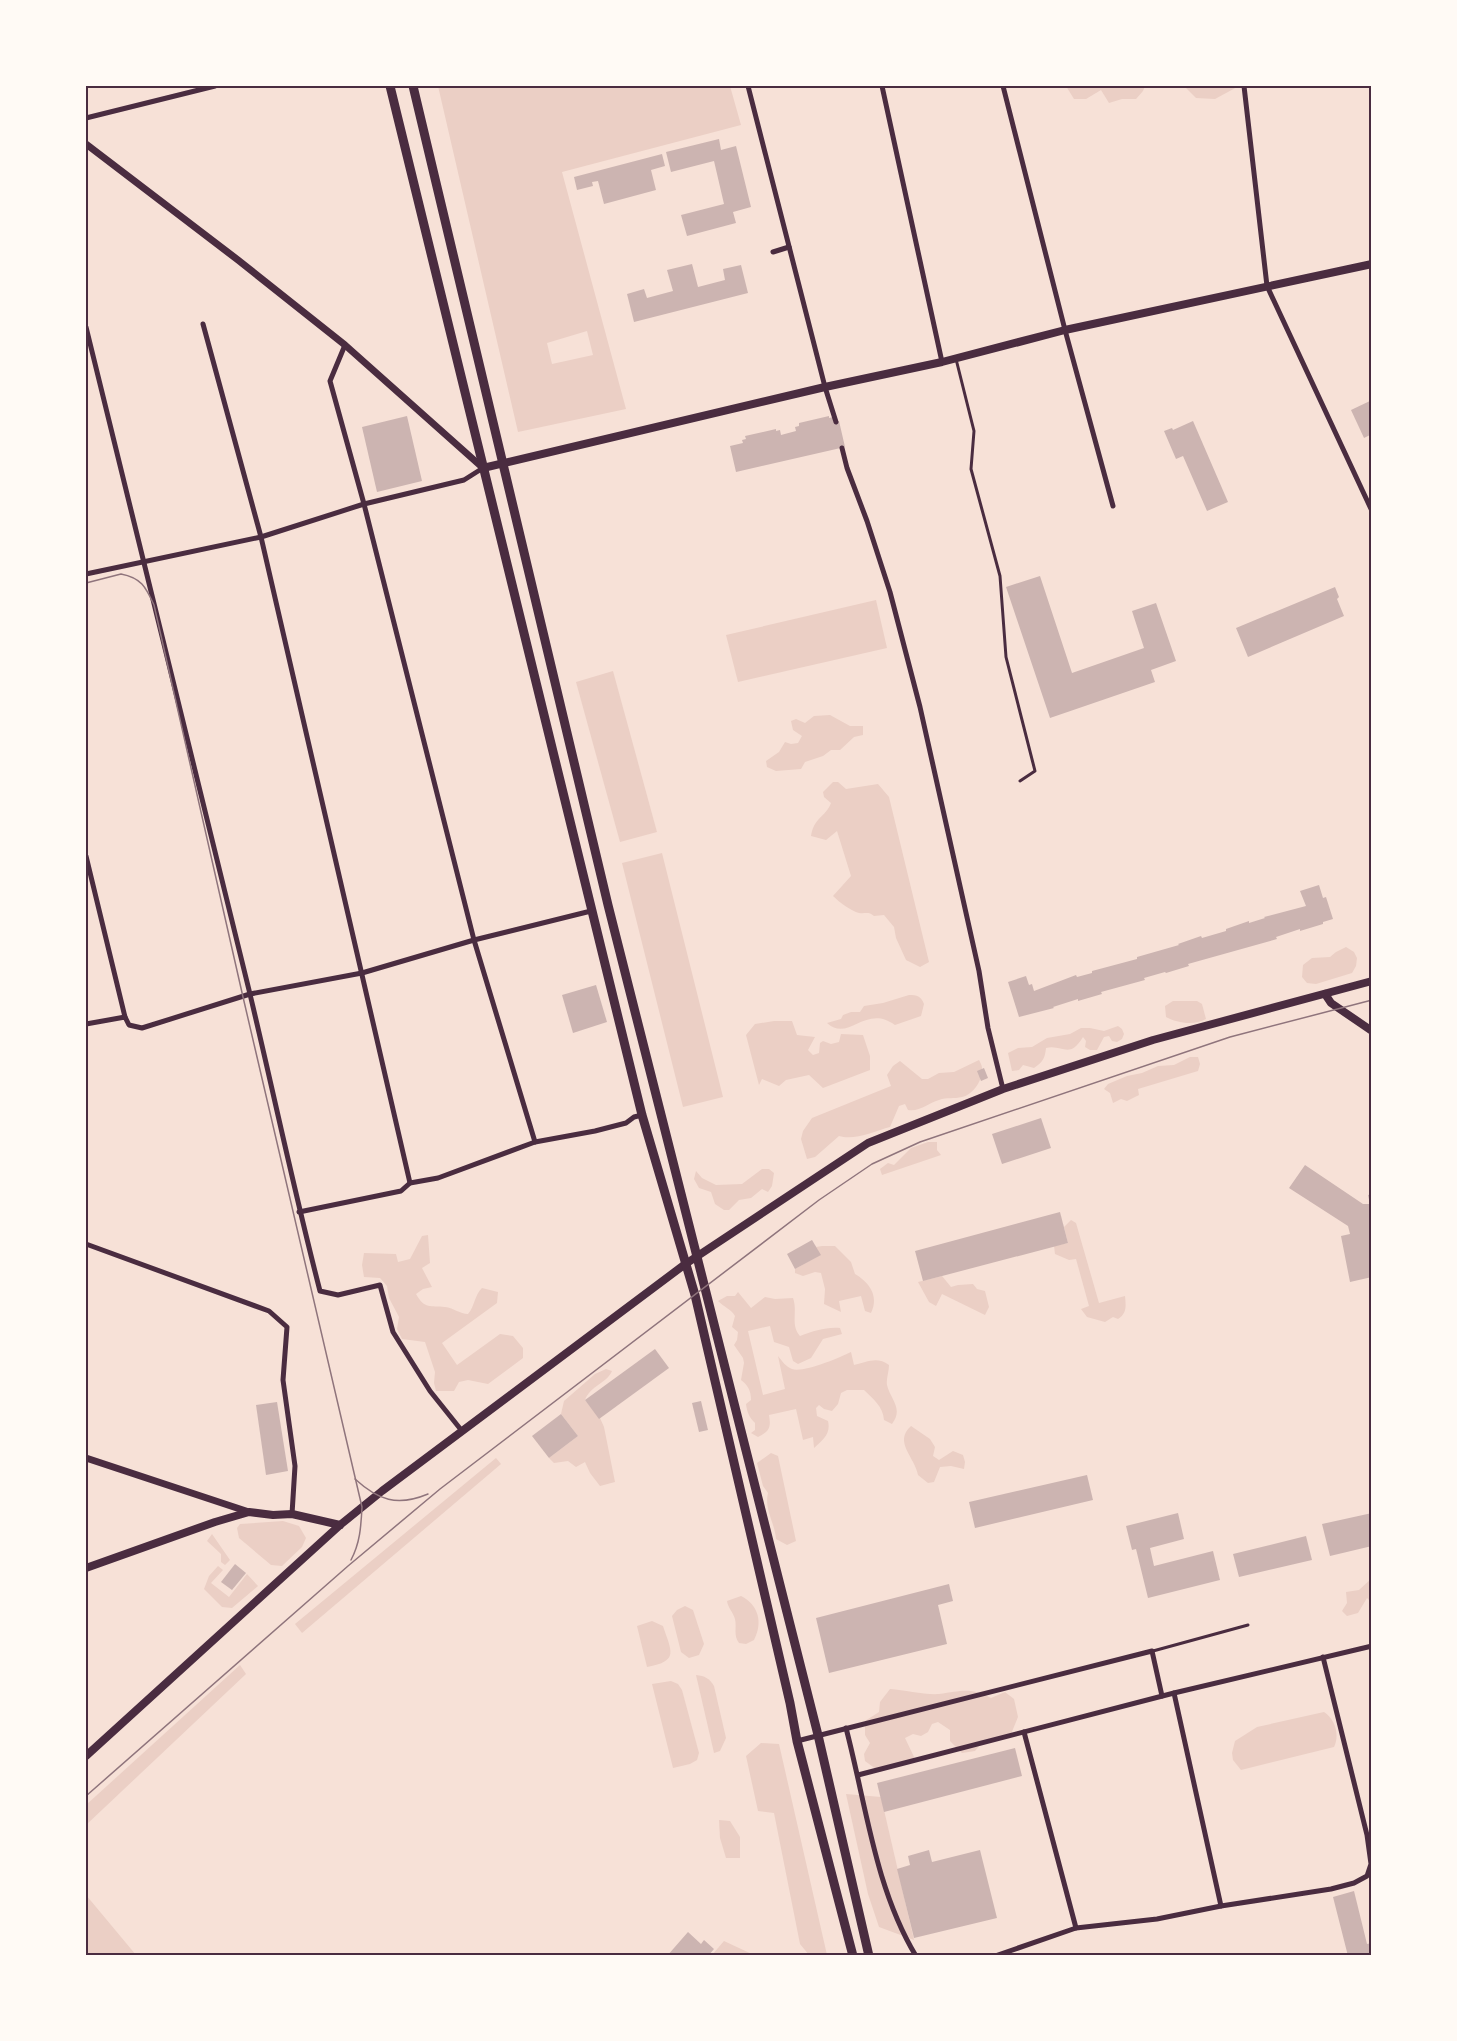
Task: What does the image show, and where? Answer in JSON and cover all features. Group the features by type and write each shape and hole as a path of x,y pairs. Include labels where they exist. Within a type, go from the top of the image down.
{"highway":[{"path":"390,86 642,1115 702,1325 797,1741 853,1956"},
{"path":"413,86 608,905 818,1736 869,1956"}],"main road":[{"path":"483,468 825,387 942,362 1065,330 1371,264"},
{"path":"86,1756 340,1525 381,1491 696,1256 867,1143 1003,1089 1153,1040 1371,981"},
{"path":"1325,994 1331,1003 1371,1031"},
{"path":"86,1568 249,1512 273,1515 292,1514 340,1525"}],"street":[{"path":"86,118 215,86"},
{"path":"748,86 836,422"},
{"path":"882,86 942,362"},
{"path":"1003,86 1065,330 1113,506"},
{"path":"1244,86 1267,286 1371,512"},
{"path":"86,144 345,345 483,468 464,480 364,504 261,537 86,574"},
{"path":"773,252 789,247"},
{"path":"203,324 261,537 410,1184"},
{"path":"86,327 145,560 250,994 299,1212 320,1291 338,1295 380,1285 393,1332 430,1391 462,1431"},
{"path":"345,345 330,381 364,504 474,940 536,1142"},
{"path":"842,448 890,592 920,706 1003,1089"},
{"path":"86,856 125,1017 129,1025 142,1028 250,994 362,974 474,940 591,911"},
{"path":"86,1024 125,1017"},
{"path":"299,1212 401,1191 410,1184 438,1178 536,1142 595,1131 626,1123 642,1115"},
{"path":"86,1244 269,1311 287,1327 283,1380 295,1466 292,1514"},
{"path":"86,1458 249,1512"},
{"path":"858,1775 1162,1696 1371,1646"},
{"path":"797,1741 1152,1651 1162,1696"},
{"path":"995,1956 1076,1928 1157,1919 1221,1906 1331,1889 1354,1883 1367,1876 1371,1864 1367,1835 1323,1657"},
{"path":"1174,1693 1221,1906"},
{"path":"846,1728 877,1862 903,1934 916,1956"},
{"path":"1024,1732 1076,1928"}],"lane":[{"path":"956,358 974,431 971,469 1000,576 1006,657 1035,771 1020,781"},
{"path":"1152,1651 1248,1625"}],"shaded area":[{"path":"438,86 730,86 741,125 562,172 626,409 518,432","holes":["587,331 593,355 552,364 547,343"]},
{"path":"1066,86 1145,86 1136,99 1122,99 1109,103 1101,90 1086,99 1074,99"},
{"path":"1184,86 1239,86 1215,99 1196,98"},
{"path":"876,600 887,648 738,682 726,635"},
{"path":"613,671 657,832 620,842 576,682"},
{"path":"830,715 850,726 863,726 863,735 854,737 840,750 831,750 823,756 805,762 801,769 776,771 767,767 766,761 779,752 785,742 798,743 802,736 793,730 791,721 796,719 805,723 814,716"},
{"path":"833,782 838,782 846,789 878,784 889,797 929,962 920,967 906,960 896,938 894,927 884,915 874,916 856,912 833,896 851,876 837,831 826,840 811,836 817,821 831,803 824,797 823,792"},
{"path":"662,853 723,1097 683,1107 622,863"},
{"path":"1346,947 1354,952 1357,958 1352,973 1316,984 1307,983 1302,977 1303,965 1312,958 1330,957"},
{"path":"909,995 922,999 924,1004 921,1016 895,1025 884,1019 875,1018 843,1029 835,1028 827,1023 841,1019 843,1015 851,1012 860,1012 864,1006"},
{"path":"1173,1001 1197,1001 1202,1004 1206,1019 1186,1023 1166,1017 1165,1006"},
{"path":"792,1021 797,1035 815,1037 808,1050 813,1055 819,1053 820,1043 823,1041 831,1044 839,1042 841,1034 863,1035 870,1056 870,1070 823,1088 809,1075 786,1080 779,1086 762,1079 759,1085 746,1035 755,1024"},
{"path":"1118,1026 1124,1034 1117,1042 1112,1041 1109,1036 1104,1037 1097,1050 1090,1050 1085,1047 1086,1041 1083,1037 1070,1050 1046,1048 1043,1060 1034,1068 1023,1065 1019,1070 1012,1071 1008,1053 1018,1048 1032,1047 1047,1038 1070,1034 1081,1028 1104,1031"},
{"path":"1190,1057 1198,1057 1200,1064 1198,1071 1138,1089 1139,1095 1127,1101 1121,1099 1113,1103 1110,1093 1104,1089 1108,1084 1127,1076 1158,1066 1174,1065"},
{"path":"979,1060 982,1067 981,1077 966,1096 942,1099 916,1110 908,1110 905,1104 899,1106 890,1127 858,1136 839,1136 815,1157 807,1159 801,1139 803,1131 812,1118 891,1086 887,1075 900,1061 922,1079 928,1079 939,1073 954,1072"},
{"path":"928,1142 937,1142 937,1150 941,1155 882,1175 880,1169 888,1163 894,1165 911,1148"},
{"path":"762,1169 769,1169 774,1173 772,1186 768,1192 762,1189 751,1198 739,1200 729,1210 724,1210 715,1204 711,1192 699,1188 694,1179 696,1171 702,1178 716,1185 742,1184"},
{"path":"1071,1220 1076,1223 1099,1303 1125,1296 1126,1306 1118,1319 1113,1317 1105,1322 1087,1317 1081,1309 1089,1306 1076,1259 1069,1260 1055,1254 1054,1246 1068,1243 1064,1227"},
{"path":"428,1235 430,1263 422,1268 432,1287 416,1294 425,1305 468,1314 482,1288 498,1292 497,1303 442,1343 457,1365 500,1334 513,1336 523,1348 523,1358 488,1384 468,1380 459,1382 454,1391 436,1391 435,1372 425,1342 402,1339 397,1329 399,1317 389,1298 387,1286 380,1278 364,1277 362,1265 364,1253 396,1254 398,1262 410,1259 422,1236"},
{"path":"835,1246 851,1262 855,1274 872,1290 874,1301 871,1313 865,1311 861,1296 839,1301 841,1312 824,1304 825,1289 821,1273 815,1272 803,1276 795,1273 795,1269 820,1255 816,1247"},
{"path":"942,1276 951,1287 973,1284 977,1289 985,1291 989,1307 985,1315 942,1294 936,1306 929,1302 918,1282"},
{"path":"738,1292 751,1308 765,1297 793,1298 795,1327 800,1336 835,1328 840,1328 842,1334 823,1339 811,1358 798,1364 793,1361 789,1347 774,1342 770,1326 748,1331 763,1395 785,1389 778,1356 788,1367 797,1370 821,1364 851,1352 854,1365 876,1360 889,1365 887,1385 897,1413 892,1424 884,1420 880,1407 864,1390 847,1390 841,1393 838,1404 832,1411 819,1405 816,1408 817,1416 828,1421 829,1426 826,1436 814,1448 813,1437 803,1440 796,1409 769,1415 770,1426 765,1433 758,1437 751,1433 755,1430 755,1423 746,1407 751,1400 750,1391 741,1380 743,1358 734,1345 738,1332 732,1327 735,1316 718,1301 727,1296 735,1296"},
{"path":"606,1369 612,1371 610,1375 587,1395 585,1400 600,1418 604,1427 615,1482 600,1486 585,1462 576,1467 568,1461 554,1463 549,1458 578,1436 561,1414 564,1401 595,1374"},
{"path":"911,1426 930,1439 935,1447 933,1456 939,1460 953,1451 963,1455 964,1469 951,1466 940,1467 934,1482 928,1483 918,1475 904,1438"},
{"path":"771,1453 778,1456 796,1541 787,1545 776,1539 767,1505 768,1493 763,1486 757,1463"},
{"path":"496,1458 501,1464 302,1633 295,1624"},
{"path":"283,1521 299,1526 306,1538 302,1547 282,1566 271,1565 239,1538 237,1528 240,1524"},
{"path":"212,1534 230,1560 225,1565 221,1562 221,1554 207,1541"},
{"path":"218,1566 223,1570 211,1583 229,1597 247,1574 258,1586 232,1608 222,1607 204,1589 209,1576"},
{"path":"1371,1579 1371,1602 1367,1598 1358,1613 1347,1616 1342,1611 1347,1603 1346,1592 1359,1590"},
{"path":"741,1596 752,1604 759,1621 754,1640 746,1644 739,1643 737,1640 735,1619 727,1601"},
{"path":"685,1606 693,1610 704,1644 699,1655 689,1658 681,1652 672,1616"},
{"path":"652,1621 663,1626 669,1642 670,1654 665,1662 647,1667 637,1626"},
{"path":"240,1665 246,1674 86,1825 86,1805"},
{"path":"696,1675 706,1678 714,1686 726,1738 720,1751 714,1753"},
{"path":"671,1681 678,1684 682,1690 699,1753 697,1760 673,1768 652,1684"},
{"path":"890,1689 933,1694 971,1691 991,1698 1005,1692 1014,1699 1018,1717 1011,1734 984,1740 975,1751 962,1753 950,1741 950,1730 938,1722 932,1724 928,1732 921,1736 913,1734 905,1738 915,1759 880,1772 865,1761 864,1754 870,1743 865,1735 865,1721 879,1712 880,1702"},
{"path":"1324,1712 1331,1719 1335,1728 1337,1737 1334,1747 1241,1770 1233,1760 1235,1741 1257,1727"},
{"path":"761,1743 779,1744 827,1955 809,1955 800,1944 774,1813 758,1811 746,1756"},
{"path":"846,1794 881,1797 914,1940 879,1927 868,1894"},
{"path":"719,1820 730,1821 740,1837 740,1858 726,1858 720,1838"},
{"path":"86,1895 136,1955 86,1955"},
{"path":"724,1941 754,1955 712,1955"}],"building":[{"path":"719,139 721,150 736,146 751,207 733,212 736,223 687,236 681,215 724,204 714,161 671,172 666,152"},
{"path":"662,154 665,166 651,170 656,190 604,204 598,181 592,182 593,186 577,190 574,177"},
{"path":"692,264 698,287 725,280 723,269 741,265 748,293 634,322 627,294 644,289 647,298 673,291 667,270"},
{"path":"1372,400 1372,434 1364,438 1351,410"},
{"path":"407,416 422,481 377,492 362,427"},
{"path":"829,416 829,418 833,417 834,422 839,421 845,447 736,472 730,446 743,443 745,436 776,429 776,431 780,430 781,435 796,431 795,427 799,426 799,423"},
{"path":"1193,421 1228,502 1207,511 1183,456 1176,459 1164,431 1172,428 1173,430"},
{"path":"1040,576 1072,673 1144,648 1132,611 1156,603 1176,661 1151,670 1155,682 1050,718 1006,587"},
{"path":"1335,587 1344,616 1248,657 1236,628"},
{"path":"1319,885 1323,898 1326,897 1333,919 1323,924 1188,964 1189,966 1101,992 1102,994 1019,1017 1008,982 1026,976 1034,991 1076,975 1077,977 1137,959 1137,957 1201,936 1202,938 1249,921 1249,923 1306,906 1300,891"},
{"path":"596,985 607,1022 573,1033 562,995"},
{"path":"984,1068 988,1078 981,1081 977,1071"},
{"path":"1041,1118 1051,1148 1002,1164 992,1134"},
{"path":"1305,1165 1363,1204 1370,1204 1368,1195 1372,1194 1372,1228 1369,1231 1372,1243 1372,1277 1350,1282 1341,1236 1350,1234 1348,1226 1289,1188"},
{"path":"1060,1212 1068,1243 923,1281 915,1251"},
{"path":"812,1240 821,1255 795,1269 787,1254"},
{"path":"655,1349 669,1368 599,1419 585,1400"},
{"path":"701,1401 708,1430 699,1432 692,1403"},
{"path":"277,1402 288,1471 266,1475 256,1405"},
{"path":"561,1414 578,1436 549,1458 532,1436"},
{"path":"1087,1475 1093,1500 975,1528 969,1502"},
{"path":"1178,1513 1184,1539 1150,1548 1154,1566 1213,1551 1220,1580 1148,1598 1136,1549 1132,1550 1126,1526"},
{"path":"1372,1513 1372,1546 1330,1556 1322,1524"},
{"path":"1306,1536 1312,1560 1239,1577 1233,1554"},
{"path":"235,1564 246,1573 232,1590 221,1582"},
{"path":"949,1584 953,1601 938,1605 947,1644 829,1673 816,1618"},
{"path":"1015,1748 1022,1776 884,1812 877,1783"},
{"path":"929,1850 932,1862 980,1850 997,1918 914,1938 897,1869 910,1865 908,1856"},
{"path":"1354,1891 1367,1944 1372,1943 1372,1956 1348,1956 1333,1897"},
{"path":"688,1932 701,1944 704,1940 714,1949 708,1956 667,1956"}],"tram line":[{"path":"86,583 121,574 128,576 139,581 154,605 362,1507 358,1541 351,1560"},
{"path":"86,1796 348,1566 440,1489 819,1200 872,1164 920,1142 1230,1037 1372,1000"},
{"path":"355,1479 372,1492 397,1501 428,1494"}]}
